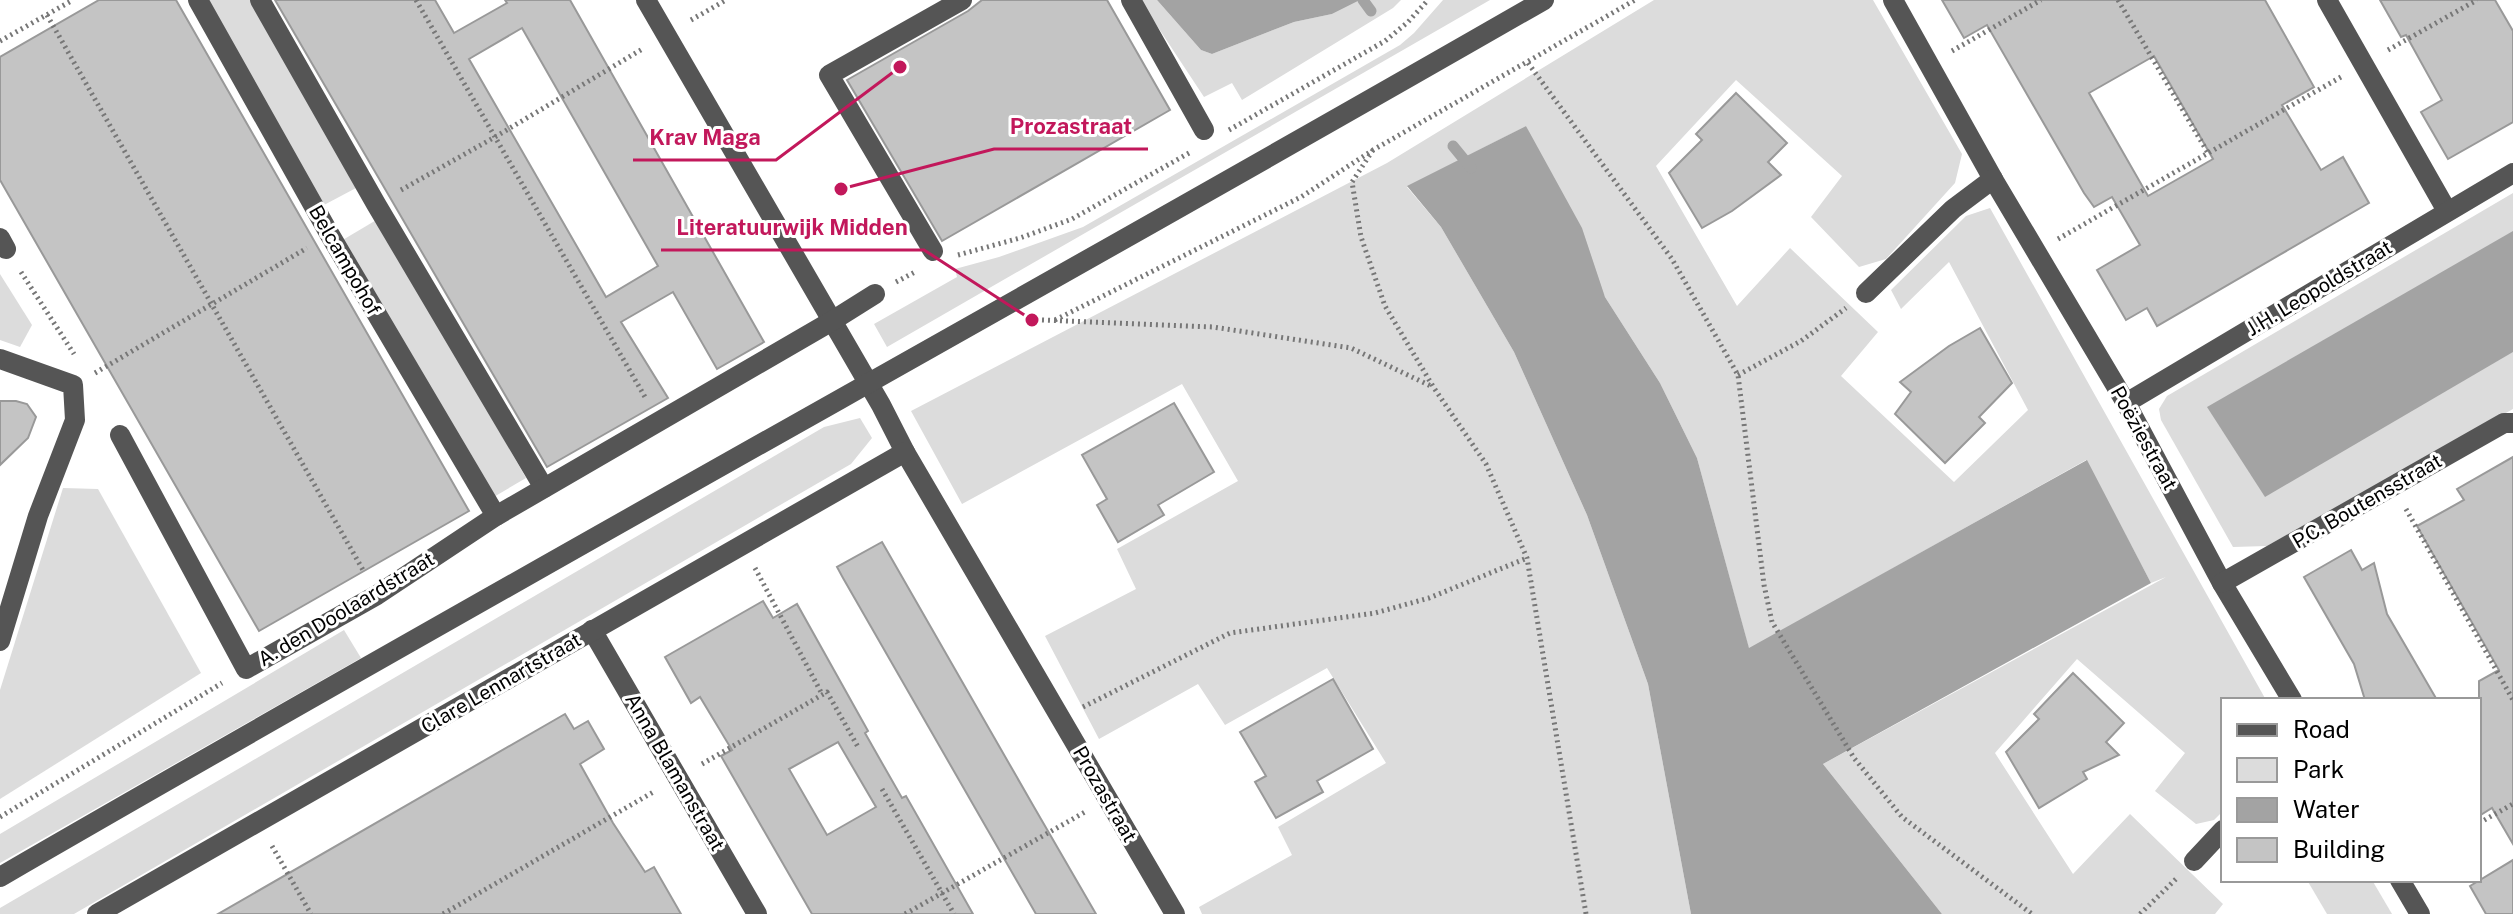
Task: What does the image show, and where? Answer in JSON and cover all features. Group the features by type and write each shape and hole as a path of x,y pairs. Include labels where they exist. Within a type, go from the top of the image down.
{"street":[{"name":"Belcampohof","path":"198,0 330,235 496,516"},
{"path":"260,0 544,488"},
{"path":"646,0 832,321"},
{"path":"1131,0 1200,139"},
{"path":"0,877 1544,0"},
{"name":"Poëziestraat","path":"1893,0 1993,179 2126,403 2222,583 2291,698"},
{"path":"2327,0 2447,211"},
{"path":"933,251 829,75 956,2"},
{"name":"J.H. Leopoldstraat","path":"2126,403 2513,173"},
{"path":"1866,293 1953,209 1993,179"},
{"name":"A. den Doolaardstraat","path":"120,435 246,669 377,595 496,516 875,294"},
{"name":"Prozastraat","path":"832,321 1175,914"},
{"path":"0,359 73,385 75,420 38,516 0,641"},
{"name":"P.C. Boutensstraat","path":"2222,583 2504,423 2513,423"},
{"name":"Clare Lennartstraat","path":"97,914 905,452"},
{"name":"Anna Blamanstraat","path":"592,630 757,914"},
{"path":"2194,861 2221,832"},
{"path":"2401,882 2420,914"}],"path":[{"path":"0,41 73,0"},
{"path":"416,0 659,422"},
{"path":"666,34 726,0"},
{"path":"1225,133 1385,41 1428,0"},
{"path":"1055,320 1301,197 1373,150 1635,0"},
{"path":"1928,65 2041,0"},
{"path":"2118,0 2208,153"},
{"path":"2037,252 2477,0"},
{"path":"47,15 377,595"},
{"path":"1528,63 1672,259 1738,375 1764,585 1772,622 1854,758 1902,817 2032,914"},
{"path":"956,256 1072,219 1200,139"},
{"path":"1373,150 1352,182 1361,237 1385,306 1434,388 1486,464 1527,558 1586,914"},
{"path":"3,243 80,364"},
{"path":"875,294 920,270"},
{"path":"1738,375 1801,341 1866,293"},
{"path":"1032,320 1213,327 1351,348 1434,388"},
{"path":"2393,487 2513,700"},
{"path":"743,545 822,694"},
{"path":"1061,718 1230,633 1375,613 1429,598 1527,558"},
{"path":"0,817 246,669"},
{"path":"882,789 954,914"},
{"path":"905,914 1108,799"},
{"path":"2481,822 2513,804"},
{"path":"258,822 311,914"},
{"path":"2140,914 2194,861"}],"green space":[{"path":"205,0 252,0 356,188 324,205"},
{"path":"1140,0 1157,0 1201,50 1212,54 1294,22 1332,14 1360,0 1401,0 1393,8 1242,100 1232,83 1204,97"},
{"path":"1443,0 1490,0 887,347 874,324 957,277 955,269 1083,227 1400,45"},
{"path":"1654,0 1873,0 1962,154 1955,183 1886,259 1859,267 1811,217 1842,176 1736,80 1656,166 1737,306 1790,248 1878,332 1841,376 1954,482 2028,410 1949,262 1901,309 1891,290 1966,216 1990,208 2265,698 2221,698 2221,813 2214,820 2196,824 2155,791 2185,753 2077,659 1995,753 2073,874 2130,814 2223,904 2215,914 1942,914 1823,764 2166,577 2151,583 2086,460 1749,649 1697,458 1660,383 1605,297 1526,126 1407,187 1441,227 1514,352 1587,515 1648,684 1691,914 1202,914 1199,907 1292,855 1278,827 1386,763 1327,668 1225,725 1198,684 1099,739 1045,636 1136,589 1117,549 1238,481 1182,384 962,504 911,411 1387,163"},
{"path":"2513,193 2513,409 2267,546 2233,547 2161,420 2159,409 2167,396"},
{"path":"378,219 526,478 492,498 341,241"},
{"path":"0,274 32,325 20,347 0,340"},
{"path":"860,418 872,438 851,464 74,914 0,914 0,908 824,427"},
{"path":"63,488 98,489 201,673 0,799 0,690"},
{"path":"344,630 361,658 0,863 0,834"},
{"path":"2308,882 2373,882 2392,914 2327,914"}],"water":[{"path":"1157,0 1360,0 1332,14 1294,22 1212,54 1201,50"},
{"path":"1526,126 1582,228 1605,297 1660,383 1697,458 1749,648 2087,460 2151,583 1823,764 1942,914 1691,914 1648,684 1587,515 1514,352 1441,227 1407,186"},
{"path":"2513,231 2513,352 2265,497 2207,407"}],"building":[{"path":"99,0 176,0 469,511 259,631 0,180 0,57"},
{"path":"275,0 435,0 454,33 507,3 505,0 570,0 764,342 717,369 673,292 621,322 668,398 547,467","holes":["522,28 658,266 606,297 469,59"]},
{"path":"982,0 1107,0 1170,110 942,241 847,80"},
{"path":"1942,0 2265,0 2314,87 2282,105 2321,170 2343,157 2369,203 2157,326 2147,308 2126,320 2097,270 2140,245 2112,197 2094,207 2084,193 1987,25 1964,38","holes":["2154,56 2213,159 2148,196 2089,93"]},
{"path":"2380,0 2495,0 2513,31 2513,122 2448,159 2421,112 2442,100 2406,35 2401,37"},
{"path":"1736,93 1787,143 1768,162 1781,175 1732,211 1702,228 1669,173 1702,140 1696,134"},
{"path":"1980,328 2012,383 1979,417 1985,423 1945,463 1895,414 1911,392 1900,382 1949,346"},
{"path":"0,401 27,404 36,417 28,438 0,465"},
{"path":"1174,403 1214,472 1158,505 1164,515 1118,542 1097,505 1107,499 1082,455"},
{"path":"2513,457 2513,844 2492,808 2481,815 2479,681 2499,670 2417,526 2464,500 2457,489"},
{"path":"882,542 1096,914 1036,914 837,567"},
{"path":"2351,550 2362,570 2374,563 2387,614 2436,698 2364,698 2354,664 2304,577"},
{"path":"763,601 773,618 797,604 868,731 865,733 882,763 902,798 906,796 973,914 812,914 721,756 732,750 700,697 691,703 665,657","holes":["838,742 876,807 827,835 789,769"]},
{"path":"2073,673 2124,723 2106,742 2119,755 2083,772 2087,779 2039,808 2006,752 2039,719 2034,714"},
{"path":"1333,679 1373,749 1317,781 1323,792 1276,818 1255,782 1266,776 1240,732"},
{"path":"565,714 574,729 588,721 604,749 580,764 645,872 654,867 681,914 218,914"},
{"path":"2513,860 2513,914 2486,914 2470,886"}],"waterway":[{"path":"1363,0 1371,11"},
{"path":"1453,146 1471,168"}],"place":[{"name":"Krav Maga","path":"900,67"},
{"name":"Prozastraat","path":"841,189"},
{"name":"Literatuurwijk Midden","path":"1032,320"}]}
